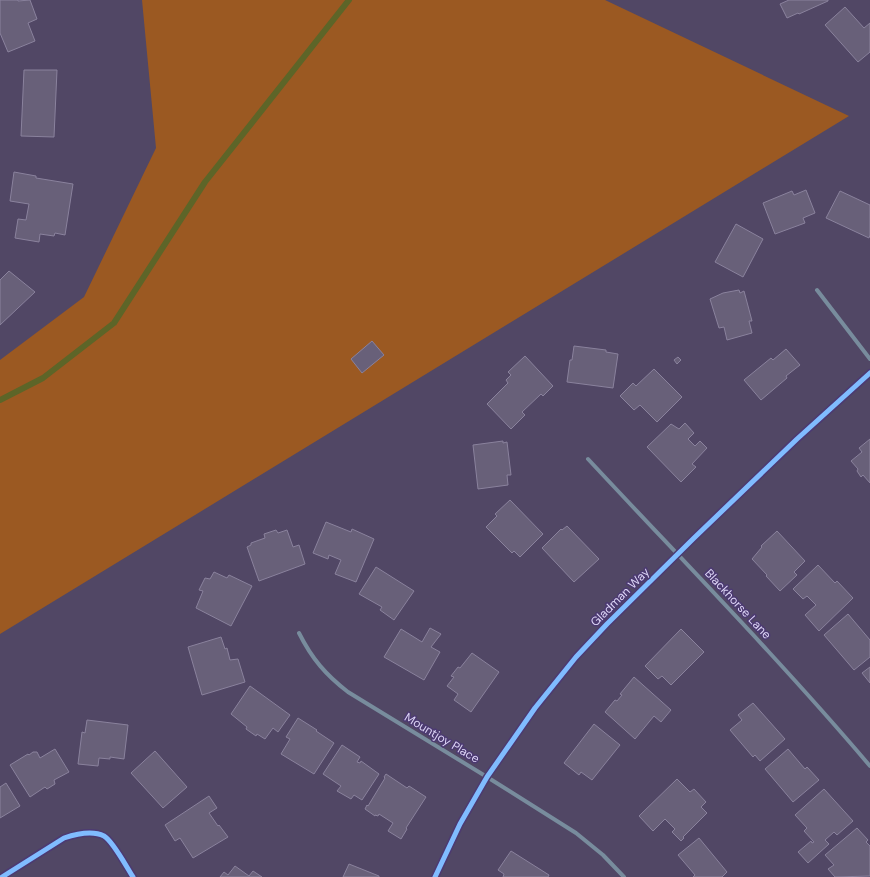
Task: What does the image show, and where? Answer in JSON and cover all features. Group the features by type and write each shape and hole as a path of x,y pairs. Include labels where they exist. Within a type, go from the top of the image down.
{"street":[{"path":"817,290 870,359"},
{"name":"Gladman Way","path":"435,877 460,824 487,776 561,674 607,624 677,554 797,439 870,372"},
{"name":"Blackhorse Lane","path":"588,459 765,647 870,766"},
{"name":"Mountjoy Place","path":"299,634 309,653 321,668 332,680 348,692 487,776 576,833 603,855 624,877"},
{"path":"2,877 64,838 74,835 94,833 105,836 133,877"}],"shaded area":[{"path":"142,0 605,0 849,116 0,634 0,360 84,297 156,148"}],"building":[{"path":"0,0 30,0 37,19 28,23 35,41 8,52 0,33"},
{"path":"789,0 828,1 787,18 780,4"},
{"path":"845,7 864,28 870,23 870,52 858,62 825,25"},
{"path":"24,70 57,70 54,137 21,136"},
{"path":"14,172 36,176 36,178 73,184 65,235 55,233 54,236 40,234 39,242 15,238 18,219 26,220 29,204 10,201"},
{"path":"806,190 815,213 803,218 805,223 775,234 763,203 792,191 794,195"},
{"path":"840,191 870,205 869,238 826,218"},
{"path":"736,224 763,239 743,277 715,262"},
{"path":"9,271 35,292 0,325 0,280"},
{"path":"739,290 740,293 744,291 752,321 749,321 752,333 727,340 724,327 719,328 710,299 723,293"},
{"path":"372,341 384,355 362,373 351,359"},
{"path":"574,346 606,350 606,352 618,354 613,388 567,382 570,360 572,360"},
{"path":"786,349 800,365 761,400 744,380 771,358 773,360"},
{"path":"525,356 553,386 543,396 541,394 522,412 525,415 511,429 487,404 508,383 506,380 511,375 508,372"},
{"path":"678,357 681,360 677,364 674,360"},
{"path":"654,369 682,397 657,422 640,405 634,410 620,396 633,383 636,386"},
{"path":"685,423 694,433 688,439 695,446 700,441 707,448 692,464 696,467 681,482 647,447 671,424 679,429"},
{"path":"870,439 870,483 863,475 861,477 857,471 858,469 851,461 862,452 859,448"},
{"path":"503,441 503,443 507,442 511,475 507,475 508,485 478,489 473,445"},
{"path":"510,500 543,534 520,557 514,551 512,553 486,527 497,516 495,514"},
{"path":"326,522 351,532 352,529 374,539 356,582 335,574 341,560 329,555 328,559 313,553"},
{"path":"567,526 599,559 574,582 542,548 561,529 562,530"},
{"path":"276,530 278,533 287,530 293,547 299,545 305,564 259,581 247,547 251,545 251,543 265,538 264,534"},
{"path":"777,531 805,561 794,572 797,575 780,591 752,559 762,547 761,546"},
{"path":"818,565 835,583 837,581 853,598 819,631 805,615 816,605 807,596 803,599 793,589"},
{"path":"376,567 414,591 394,620 380,610 382,607 359,594"},
{"path":"214,572 227,578 229,575 252,586 231,626 196,608 203,591 199,590 205,578 210,579"},
{"path":"848,614 870,640 870,657 854,670 824,635"},
{"path":"430,628 441,634 431,647 440,652 424,680 384,657 401,629 422,642"},
{"path":"681,629 704,652 671,685 662,676 658,679 645,666"},
{"path":"221,637 225,649 227,648 230,660 238,659 245,682 202,695 188,647"},
{"path":"472,653 499,672 471,712 454,700 458,694 447,686 454,677 451,676 458,667 460,668"},
{"path":"870,667 870,683 862,673"},
{"path":"634,677 671,710 661,722 654,716 635,739 605,712 615,700 617,701 622,695 620,694"},
{"path":"250,686 290,715 278,732 273,728 265,739 257,734 256,736 246,729 247,727 231,714"},
{"path":"753,703 785,739 760,761 755,755 753,757 730,730 742,720 738,715"},
{"path":"298,718 334,743 314,774 281,754 290,739 286,737"},
{"path":"87,720 128,725 124,759 110,757 110,759 99,758 98,766 78,764 82,732 85,733"},
{"path":"594,724 620,745 592,780 581,772 579,775 564,763"},
{"path":"342,745 360,757 357,762 360,763 361,761 379,774 362,800 354,795 351,799 337,791 341,786 323,774"},
{"path":"55,749 69,772 54,780 55,784 47,789 45,787 30,797 10,765 33,752 37,752 40,758"},
{"path":"788,749 805,769 807,767 819,780 793,802 765,769"},
{"path":"155,751 187,787 163,808 131,773"},
{"path":"386,774 407,788 409,786 426,797 406,828 407,829 401,839 388,831 393,823 379,814 378,816 375,816 365,809 385,778 384,777"},
{"path":"677,779 690,792 694,789 706,802 701,807 707,813 683,837 684,838 681,841 672,832 675,829 665,819 653,831 639,816"},
{"path":"6,783 20,806 0,818 0,787"},
{"path":"824,789 853,821 837,835 834,832 825,840 829,844 808,863 798,852 811,841 812,843 814,842 804,831 807,828 795,815"},
{"path":"209,796 217,808 209,813 228,837 193,858 180,838 175,841 165,825"},
{"path":"857,828 868,840 866,842 870,846 870,876 835,877 828,869 834,865 825,855"},
{"path":"699,838 727,872 722,877 693,877 695,875 678,855"},
{"path":"511,851 549,875 548,877 503,877 504,874 498,870"},
{"path":"349,864 379,876 379,877 343,877"},
{"path":"235,866 249,876 253,871 262,877 220,877 224,872 228,875"}],"waterway":[{"path":"0,400 43,378 114,323 205,182 349,0"}],"cycle path":[{"path":"435,877 460,824 487,777 535,708 576,657 607,624 694,538 797,439 870,373"},
{"path":"2,877 64,838 89,833 99,834 108,839 133,877"}]}
